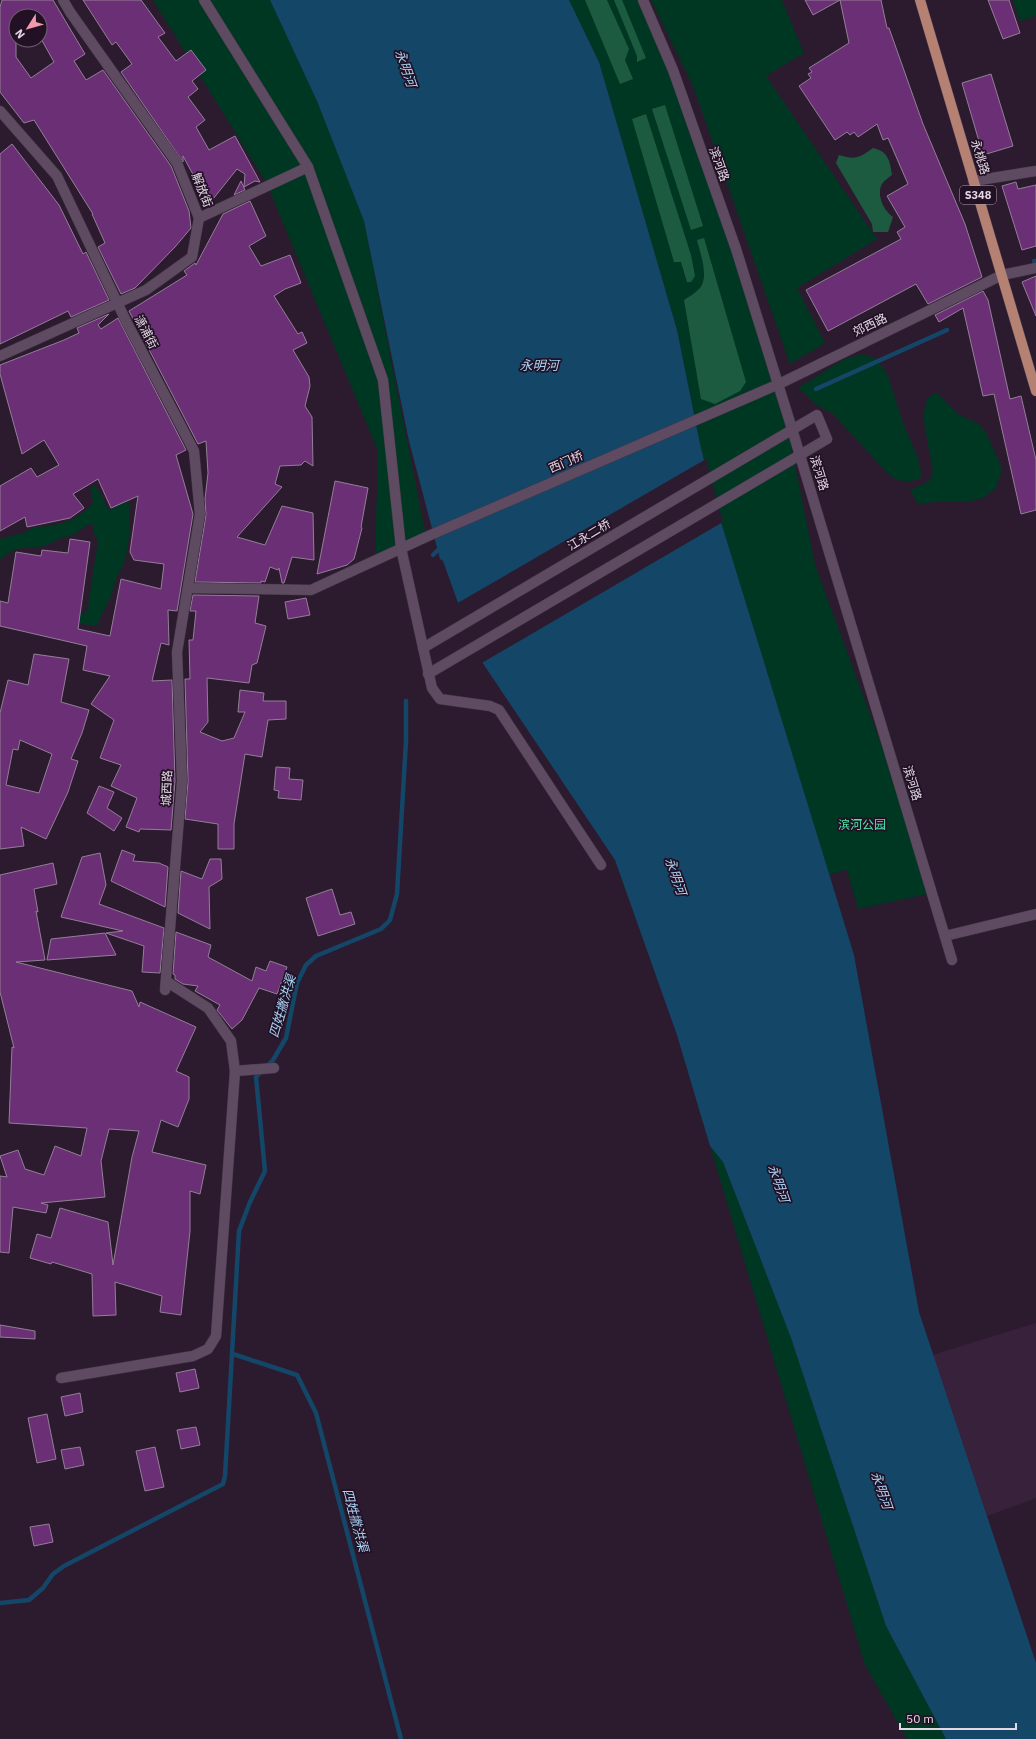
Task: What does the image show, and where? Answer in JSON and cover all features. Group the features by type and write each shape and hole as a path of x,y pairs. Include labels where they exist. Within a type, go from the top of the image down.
{"main road":[{"name":"永桃路","path":"920,0 1036,391"}],"street":[{"name":"解放街","path":"0,356 146,290 192,257 199,218 177,163 63,0"},
{"path":"204,0 308,167 382,380 401,548 432,688 440,699 490,706 499,710 601,865"},
{"name":"滨河路","path":"643,0 673,70 736,249 800,455 952,960"},
{"name":"潇浦街","path":"0,111 57,176 117,302 194,451 200,514 188,588"},
{"path":"199,218 308,167"},
{"path":"973,181 1036,171"},
{"name":"郊西路","path":"717,412 1002,275 1036,268"},
{"name":"西门桥","path":"188,588 311,590 426,537 717,412"},
{"name":"江永二桥","path":"423,648 817,415 828,439 800,455"},
{"path":"428,674 800,455"},
{"name":"城西路","path":"188,588 177,652 182,781 166,986 208,1008 231,1041 235,1071"},
{"path":"945,936 1036,914"},
{"path":"61,1378 193,1356 208,1349 216,1336 235,1071 274,1068"}],"shaded area":[{"path":"1036,1323 1036,1498 987,1516 933,1355"}],"green space":[{"path":"153,0 270,0 317,101 364,221 426,537 375,560 378,451 266,182"},
{"name":"滨河公园","path":"569,0 643,0 648,9 779,384 815,565 915,836 932,893 858,909 847,870 829,875 713,496 700,444 677,330 599,62"},
{"path":"585,0 607,0 629,49 625,60 633,79 620,84"},
{"path":"614,0 622,0 646,58 637,62 637,56"},
{"path":"651,0 782,0 804,53 766,76 877,239 797,288 825,343 790,364 693,86"},
{"path":"1013,0 1036,0 1036,16 1020,21"},
{"path":"665,105 703,226 691,230 652,109"},
{"path":"646,114 691,255 695,276 691,282 687,282 681,262 674,262 632,119"},
{"path":"873,148 878,149 885,154 889,161 892,175 882,184 880,188 880,198 884,207 893,217 888,232 873,232 872,224 836,163 839,155 854,158"},
{"path":"704,238 746,382 740,391 715,404 701,399 684,300 699,289 704,279 702,258 697,240"},
{"path":"863,354 877,359 888,376 903,423 918,458 922,477 906,481 898,480 890,476 832,413 818,406 798,388 844,359"},
{"path":"936,392 959,415 979,424 987,434 1002,469 996,488 983,498 971,501 943,501 918,504 910,490 929,481 933,471 923,417 927,399"},
{"path":"94,485 101,494 108,510 129,501 130,530 124,563 116,579 111,596 97,625 87,625 70,619 62,612 82,614 87,611 98,541 93,532 93,524 88,525 71,536 63,537 45,546 16,549 4,556 0,561 0,539 26,532 33,527 50,526 73,519 93,503 90,489"},
{"path":"710,1146 723,1162 791,1338 886,1626 946,1739 907,1739 865,1665"}],"water":[{"name":"永明河","path":"270,0 569,0 599,62 677,330 700,444 713,496 854,955 919,1312 1036,1663 1036,1739 946,1739 886,1626 791,1338 723,1162 710,1146 677,1035 615,860 476,653 443,561 440,559 409,441 364,221 317,101"}],"pier":[{"path":"706,459 723,522 480,664 474,654 456,604"}],"building":[{"path":"2,0 53,0 85,54 74,61 86,80 103,70 171,166 189,211 191,228 175,247 135,288 121,294 98,247 105,243 93,214 34,120 24,123 0,92 0,7"},
{"path":"83,0 141,0 165,33 158,37 176,61 191,50 206,70 192,81 198,89 188,97 205,120 196,127 209,150 235,136 260,182 255,181 244,187 245,174 237,169 209,204 183,156 183,162 121,72 132,64 116,42 112,45"},
{"path":"805,0 840,0 813,15"},
{"path":"840,0 881,0 887,28 889,28 923,124 965,224 982,277 928,304 916,284 828,331 806,290 901,239 897,232 905,227 887,196 908,184 888,138 883,140 877,124 858,137 854,132 850,135 847,132 835,140 799,86 811,78 808,74 812,72 809,68 849,43"},
{"path":"988,0 1009,0 1020,33 1003,39"},
{"path":"991,74 1013,146 983,155 962,83"},
{"path":"12,144 59,205 83,254 86,252 109,300 71,317 68,311 0,344 0,154"},
{"path":"241,181 245,190 234,195"},
{"path":"1016,182 1018,189 1036,185 1036,246 1022,250 1002,186"},
{"path":"250,201 266,236 249,246 261,266 290,255 301,283 285,289 274,296 298,334 302,332 307,343 293,350 309,377 310,386 305,406 312,417 313,466 305,461 301,465 280,466 275,484 282,487 237,537 265,545 282,506 313,513 314,560 292,557 284,583 282,583 279,568 278,570 270,567 265,582 261,581 261,583 195,582 206,515 205,499 208,473 206,441 198,444 129,311 187,275 184,271 195,263 196,265 223,214"},
{"path":"1036,276 1036,316 1022,282"},
{"path":"983,291 988,300 1010,399 1021,396 1036,460 1036,510 1021,514 994,394 983,396 963,308 939,322 935,315"},
{"path":"109,314 98,325 101,329 118,318 186,450 176,455 193,514 177,611 168,610 169,645 161,643 152,681 172,680 175,781 171,830 140,829 139,832 126,827 137,798 111,786 121,765 100,758 114,720 91,704 110,676 83,670 87,646 0,626 0,601 8,603 16,552 41,556 42,550 68,553 70,539 90,542 78,629 110,636 121,579 161,589 164,564 134,560 130,552 138,496 111,508 98,479 73,494 84,508 70,518 27,527 25,517 0,531 0,486 31,468 37,477 59,465 44,440 22,454 0,374 0,365 79,333 77,328"},
{"path":"335,481 368,488 362,528 354,559 347,565 317,574"},
{"path":"193,595 259,596 255,623 266,626 257,663 252,665 249,683 207,678 208,722 200,732 222,741 234,738 245,712 238,712 240,690 264,693 263,701 286,701 286,719 268,720 262,757 245,754 234,824 234,849 218,849 218,824 185,819 188,781 185,679 190,679 189,640 193,640 196,611 190,611"},
{"path":"306,598 310,615 288,619 285,602"},
{"path":"34,654 69,659 61,702 89,710 82,733 71,759 78,761 68,792 46,839 21,827 24,846 0,849 0,713 8,680 28,685","holes":["20,740 52,754 39,793 6,785 13,749 18,750"]},
{"path":"276,767 290,768 289,779 303,780 301,800 278,798 279,791 274,790"},
{"path":"99,786 114,792 107,808 122,818 114,831 87,813"},
{"path":"122,850 135,855 133,861 159,863 168,867 165,907 111,881"},
{"path":"100,853 106,885 99,904 164,928 160,973 142,972 144,946 106,933 123,931 61,917 82,857"},
{"path":"210,859 221,859 222,879 209,887 210,929 178,913 181,871 202,879"},
{"path":"53,863 57,884 34,889 38,912 36,911 45,960 16,962 132,991 139,1007 140,1002 196,1027 176,1071 189,1077 189,1099 178,1127 161,1120 152,1152 206,1165 200,1194 190,1191 190,1231 181,1315 160,1312 162,1296 115,1282 116,1315 93,1316 92,1274 52,1262 51,1264 30,1258 37,1234 51,1238 60,1208 108,1222 113,1265 132,1157 139,1131 109,1129 101,1161 105,1197 41,1203 48,1205 46,1213 13,1207 9,1253 0,1252 0,1176 7,1177 0,1156 18,1150 25,1169 44,1175 55,1146 81,1156 87,1128 9,1123 12,1047 14,1048 0,992 0,875"},
{"path":"332,889 340,915 351,912 355,924 318,936 306,898"},
{"path":"176,932 211,945 208,957 252,981 256,967 266,971 270,961 287,967 277,994 259,988 242,1020 232,1029 217,1010 220,1005 195,991 198,986 183,984 175,979 175,975 173,974"},
{"path":"105,933 116,955 47,960 51,939"},
{"path":"0,1325 35,1331 35,1339 0,1337"},
{"path":"195,1369 199,1388 180,1392 176,1373"},
{"path":"80,1393 83,1412 65,1416 61,1397"},
{"path":"47,1414 56,1459 37,1463 28,1418"},
{"path":"196,1427 200,1445 181,1449 177,1430"},
{"path":"80,1447 84,1465 65,1469 61,1450"},
{"path":"155,1447 164,1487 145,1491 136,1451"},
{"path":"49,1524 53,1542 34,1546 30,1527"}],"waterway":[{"path":"816,389 947,330"},
{"path":"433,555 442,546"},
{"name":"四姓撇洪渠","path":"0,1603 29,1600 43,1588 53,1574 64,1566 223,1484 225,1476 239,1231 250,1202 265,1171 256,1077 273,1060 286,1038 297,983 306,965 316,956 381,929 390,920 397,894 406,741 406,701"},
{"name":"四姓撇洪渠","path":"233,1354 297,1375 316,1413 401,1739"}]}
